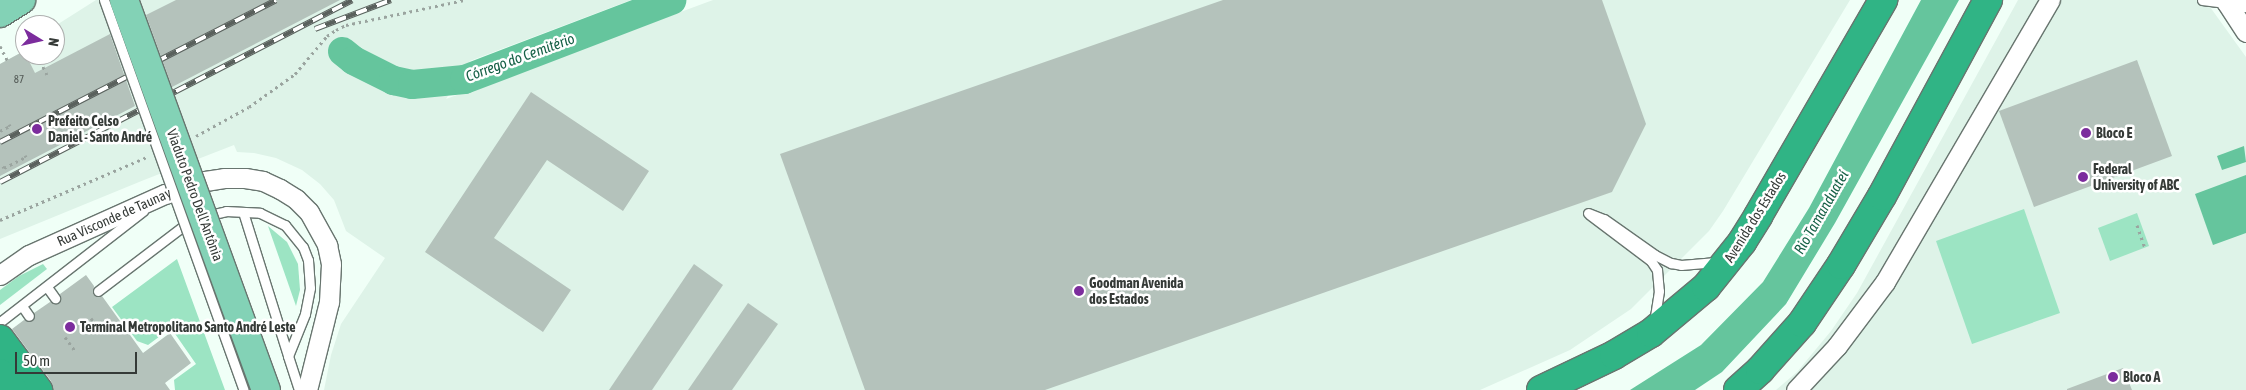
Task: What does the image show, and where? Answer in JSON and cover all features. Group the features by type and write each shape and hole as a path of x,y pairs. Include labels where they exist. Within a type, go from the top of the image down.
{"highway":[{"name":"Avenida dos Estados","path":"1541,390 1614,356 1651,333 1706,287 1728,260 1758,216 1883,0"},
{"path":"1738,390 1760,370 1802,323 1841,265 1882,196 1988,0"},
{"path":"0,339 38,390"},
{"path":"0,373 13,390"}],"main road":[{"path":"0,13 21,0"},
{"name":"Viaduto Pedro Dell'Antônia","path":"124,0 266,390"}],"street":[{"path":"1796,390 1837,346 1885,282 2050,0"},
{"path":"2233,2 2246,32"},
{"name":"Rua Visconde de Taunay","path":"0,275 29,255 165,194 205,181 245,178 263,181 296,199 309,212 327,245 331,264 329,302 307,390"}],"lane":[{"name":"Viaduto Pedro Dell'Antônia","path":"104,0 244,390"},
{"path":"2202,0 2233,2"},
{"path":"0,322 165,194"},
{"path":"98,291 190,222 226,211 260,213 285,226 303,247 308,260 310,274 308,301 288,356"},
{"path":"243,212 299,390"},
{"path":"1651,333 1659,294 1660,279 1657,270 1651,261 1588,213 1604,219 1655,255 1672,262 1693,265 1728,260"},
{"path":"47,287 55,298"},
{"path":"22,306 29,316"}],"path":[{"path":"187,139 214,128 282,84 305,64 327,36 336,30 346,25 465,0"},
{"path":"0,46 8,60"},
{"path":"42,65 48,75"},
{"path":"0,131 10,126 8,124"},
{"path":"3,166 4,168 26,157 25,155"},
{"path":"0,220 152,155"},
{"path":"2137,225 2145,248"},
{"path":"91,318 102,333"},
{"path":"65,337 76,352"}],"shaded area":[{"path":"96,0 631,0 470,61 446,99 713,0 1850,0 1723,211 1709,231 1631,309 1570,350 1480,390 324,390 331,355 341,324 385,258 346,231 334,200 320,184 302,170 276,158 254,153 237,152 234,145 0,239 0,64 15,56 15,65 65,65 65,20"},
{"name":"Federal University of ABC","path":"2018,0 2205,0 2246,57 2246,390 1776,390 1797,372 1831,331 1857,293"},
{"path":"2024,209 2060,313 1972,344 1936,241"},
{"path":"2137,213 2149,246 2110,261 2098,228"},
{"path":"268,226 287,242 298,264 300,290 296,306"},
{"path":"177,259 225,390 175,390 174,380 196,364 171,328 148,345 137,341 112,307"},
{"path":"43,264 47,269 0,305 0,290 19,276"}],"water":[{"name":"Rio Tamanduateí","path":"1921,0 1959,0 1835,223 1786,304 1722,372 1695,390 1630,390 1701,345 1763,282 1809,208"},
{"path":"2244,146 2246,162 2222,170 2217,156"},
{"path":"2246,175 2246,233 2213,245 2195,194"}],"building":[{"path":"176,0 340,0 172,87 146,15"},
{"name":"Goodman Avenida dos Estados","path":"1223,0 1602,0 1646,124 1612,192 1045,390 865,390 780,154"},
{"path":"110,34 135,106 0,176 0,64 15,56 15,65 31,65 35,73 50,65 65,65 65,57"},
{"name":"Bloco E","path":"2137,60 2172,156 2034,207 1999,111"},
{"path":"531,92 649,171 623,211 547,160 494,238 571,290 543,332 425,252"},
{"path":"694,264 723,285 652,390 609,390"},
{"name":"Terminal Metropolitano Santo André Leste","path":"86,275 94,286 93,294 96,297 102,296 143,353 170,333 191,363 165,383 170,390 53,390 51,381 12,329 24,320 33,321 34,313 50,302 58,303 61,300 60,294"},
{"path":"748,303 778,324 732,390 688,390"},
{"name":"Bloco A","path":"2123,368 2132,390 2067,390 2067,389"}],"waterway":[{"name":"Córrego do Cemitério","path":"342,51 353,60 393,80 412,84 464,79 671,0"}],"railway":[{"path":"0,142 276,0"},
{"path":"0,182 352,0"},
{"path":"315,29 391,0"}],"place":[{"name":"Prefeito Celso Daniel - Santo André","path":"37,129"},
{"name":"Bloco E","path":"2086,133"},
{"name":"Federal University of ABC","path":"2083,177"},
{"name":"Goodman Avenida dos Estados","path":"1079,291"},
{"name":"Terminal Metropolitano Santo André Leste","path":"70,327"},
{"name":"Bloco A","path":"2113,377"}]}
